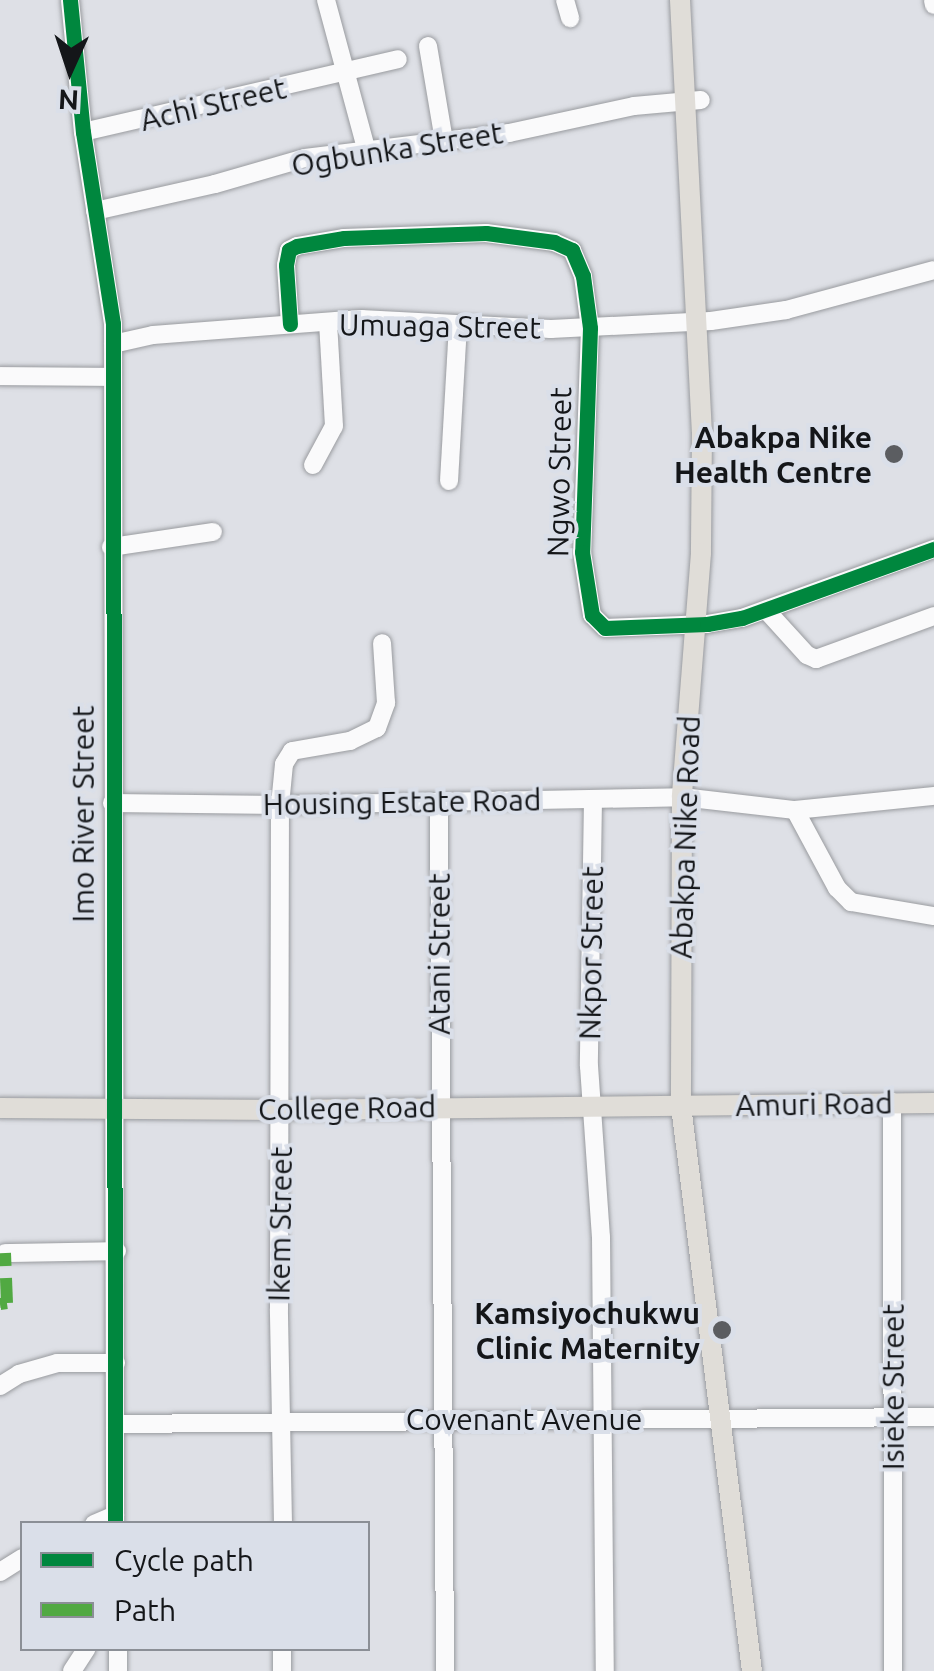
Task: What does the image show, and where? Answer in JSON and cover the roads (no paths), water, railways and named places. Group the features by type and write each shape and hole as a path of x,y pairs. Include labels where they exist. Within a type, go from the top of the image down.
{"main road":[{"name":"Abakpa Nike Road","path":"680,0 694,100"},
{"name":"Abakpa Nike Road","path":"694,0 694,100 705,321 701,624 687,798 688,1106 755,1671"},
{"name":"Amuri Road","path":"688,1106 934,1103"},
{"name":"College Road","path":"0,1108 688,1106"}],"street":[{"name":"Imo River Street","path":"70,0 82,132 112,344 113,377 115,1519"},
{"path":"326,0 342,72 366,148"},
{"path":"428,46 444,141"},
{"name":"Achi Street","path":"82,132 398,59"},
{"name":"Ogbunka Street","path":"95,211 215,184 305,158 444,141 694,100"},
{"path":"290,324 286,265 289,250 297,246 344,238 486,233 554,242 572,250 583,276 590,328"},
{"name":"Umuaga Street","path":"112,344 153,335 386,319 590,328 705,321 786,310 934,270"},
{"path":"312,465 334,426 328,322"},
{"path":"450,481 458,325"},
{"name":"Ngwo Street","path":"590,328 582,552 592,616 606,628 701,624"},
{"path":"0,376 113,377"},
{"path":"111,547 212,532"},
{"path":"701,624 766,610 934,549"},
{"path":"766,610 807,656 816,659 934,616"},
{"name":"Ikem Street","path":"283,1521 280,805 284,764 292,751 350,741 377,728 386,703 382,643"},
{"name":"Housing Estate Road","path":"112,802 280,805 687,798 795,810 934,796"},
{"name":"Nkpor Street","path":"593,798 590,1108 602,1236 603,1418"},
{"name":"Atani Street","path":"439,802 441,1419"},
{"path":"795,810 837,888 851,902 934,916"},
{"name":"Isieke Street","path":"892,1102 893,1671"},
{"path":"5,1253 116,1251"},
{"path":"0,1386 20,1374 57,1363 116,1362"},
{"name":"Covenant Avenue","path":"114,1424 934,1416"},
{"path":"603,1418 605,1671"},
{"path":"441,1419 445,1671"}],"place":[{"name":"Abakpa Nike Health Centre","path":"894,454"},
{"name":"Kamsiyochukwu Clinic Maternity","path":"722,1330"}]}
